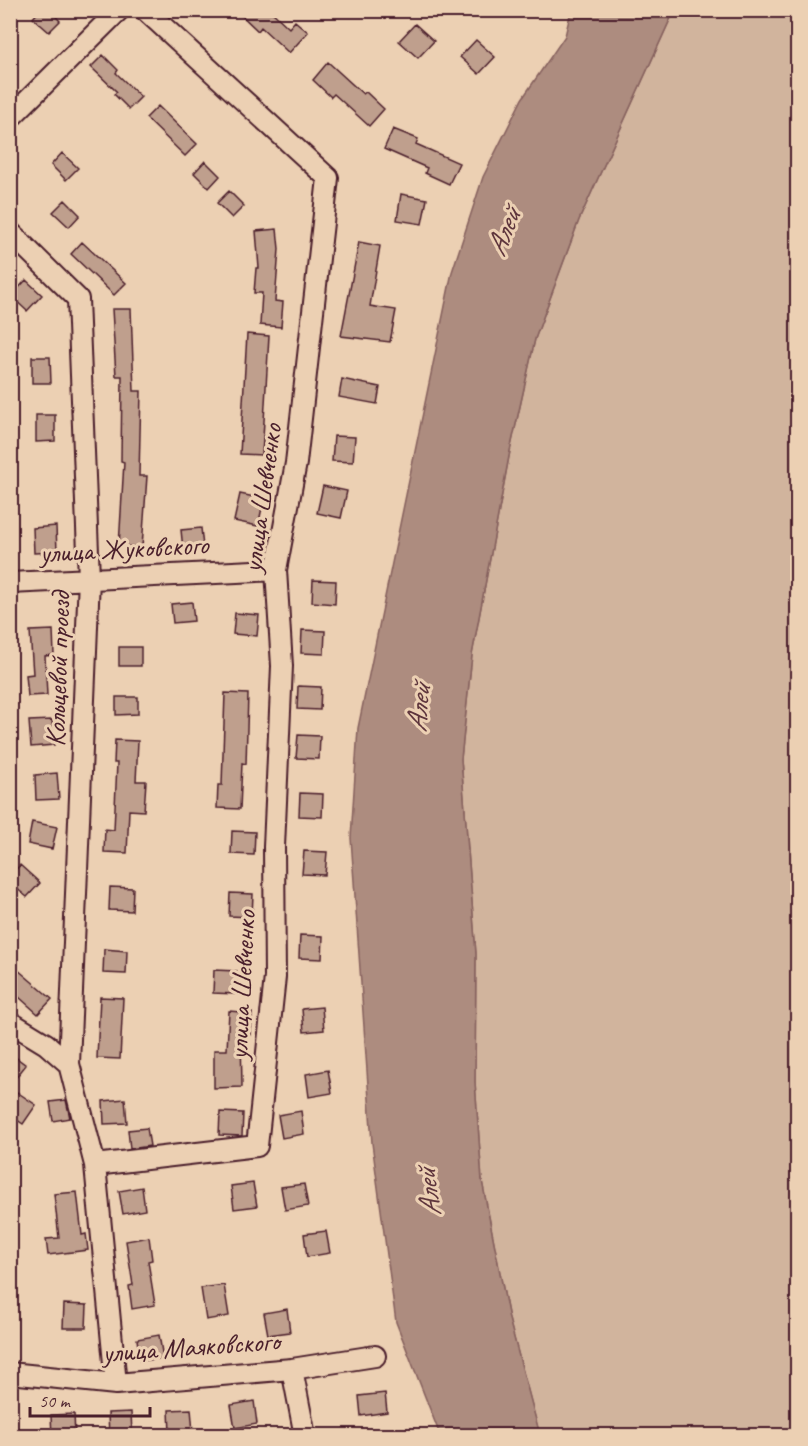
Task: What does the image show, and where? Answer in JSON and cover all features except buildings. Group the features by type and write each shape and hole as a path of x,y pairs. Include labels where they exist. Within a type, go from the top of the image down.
{"street":[{"path":"10,118 118,10"},
{"name":"улица Шевченко","path":"95,1165 257,1146 275,978 274,847 282,666 276,570 296,463 328,178 145,10"},
{"name":"Кольцевой проезд","path":"10,232 78,298 89,578 69,1064 95,1165 116,1384"},
{"name":"улица Жуковского","path":"10,583 276,570"},
{"path":"10,1022 46,1044 69,1064"},
{"name":"улица Маяковского","path":"10,1373 116,1384 292,1369 375,1356"},
{"path":"292,1369 305,1436"}],"shaded area":[{"path":"674,11 797,11 797,1435 540,1436 509,1319 482,1181 475,1082 476,954 461,759 472,655 510,451 535,339 579,220"}],"water":[{"name":"Алей","path":"571,11 674,11 579,220 535,339 510,451 472,655 461,759 476,954 475,1082 482,1181 509,1319 540,1435 440,1435 396,1322 372,1143 351,838 358,728 452,272 483,177 522,99 565,36"}]}
